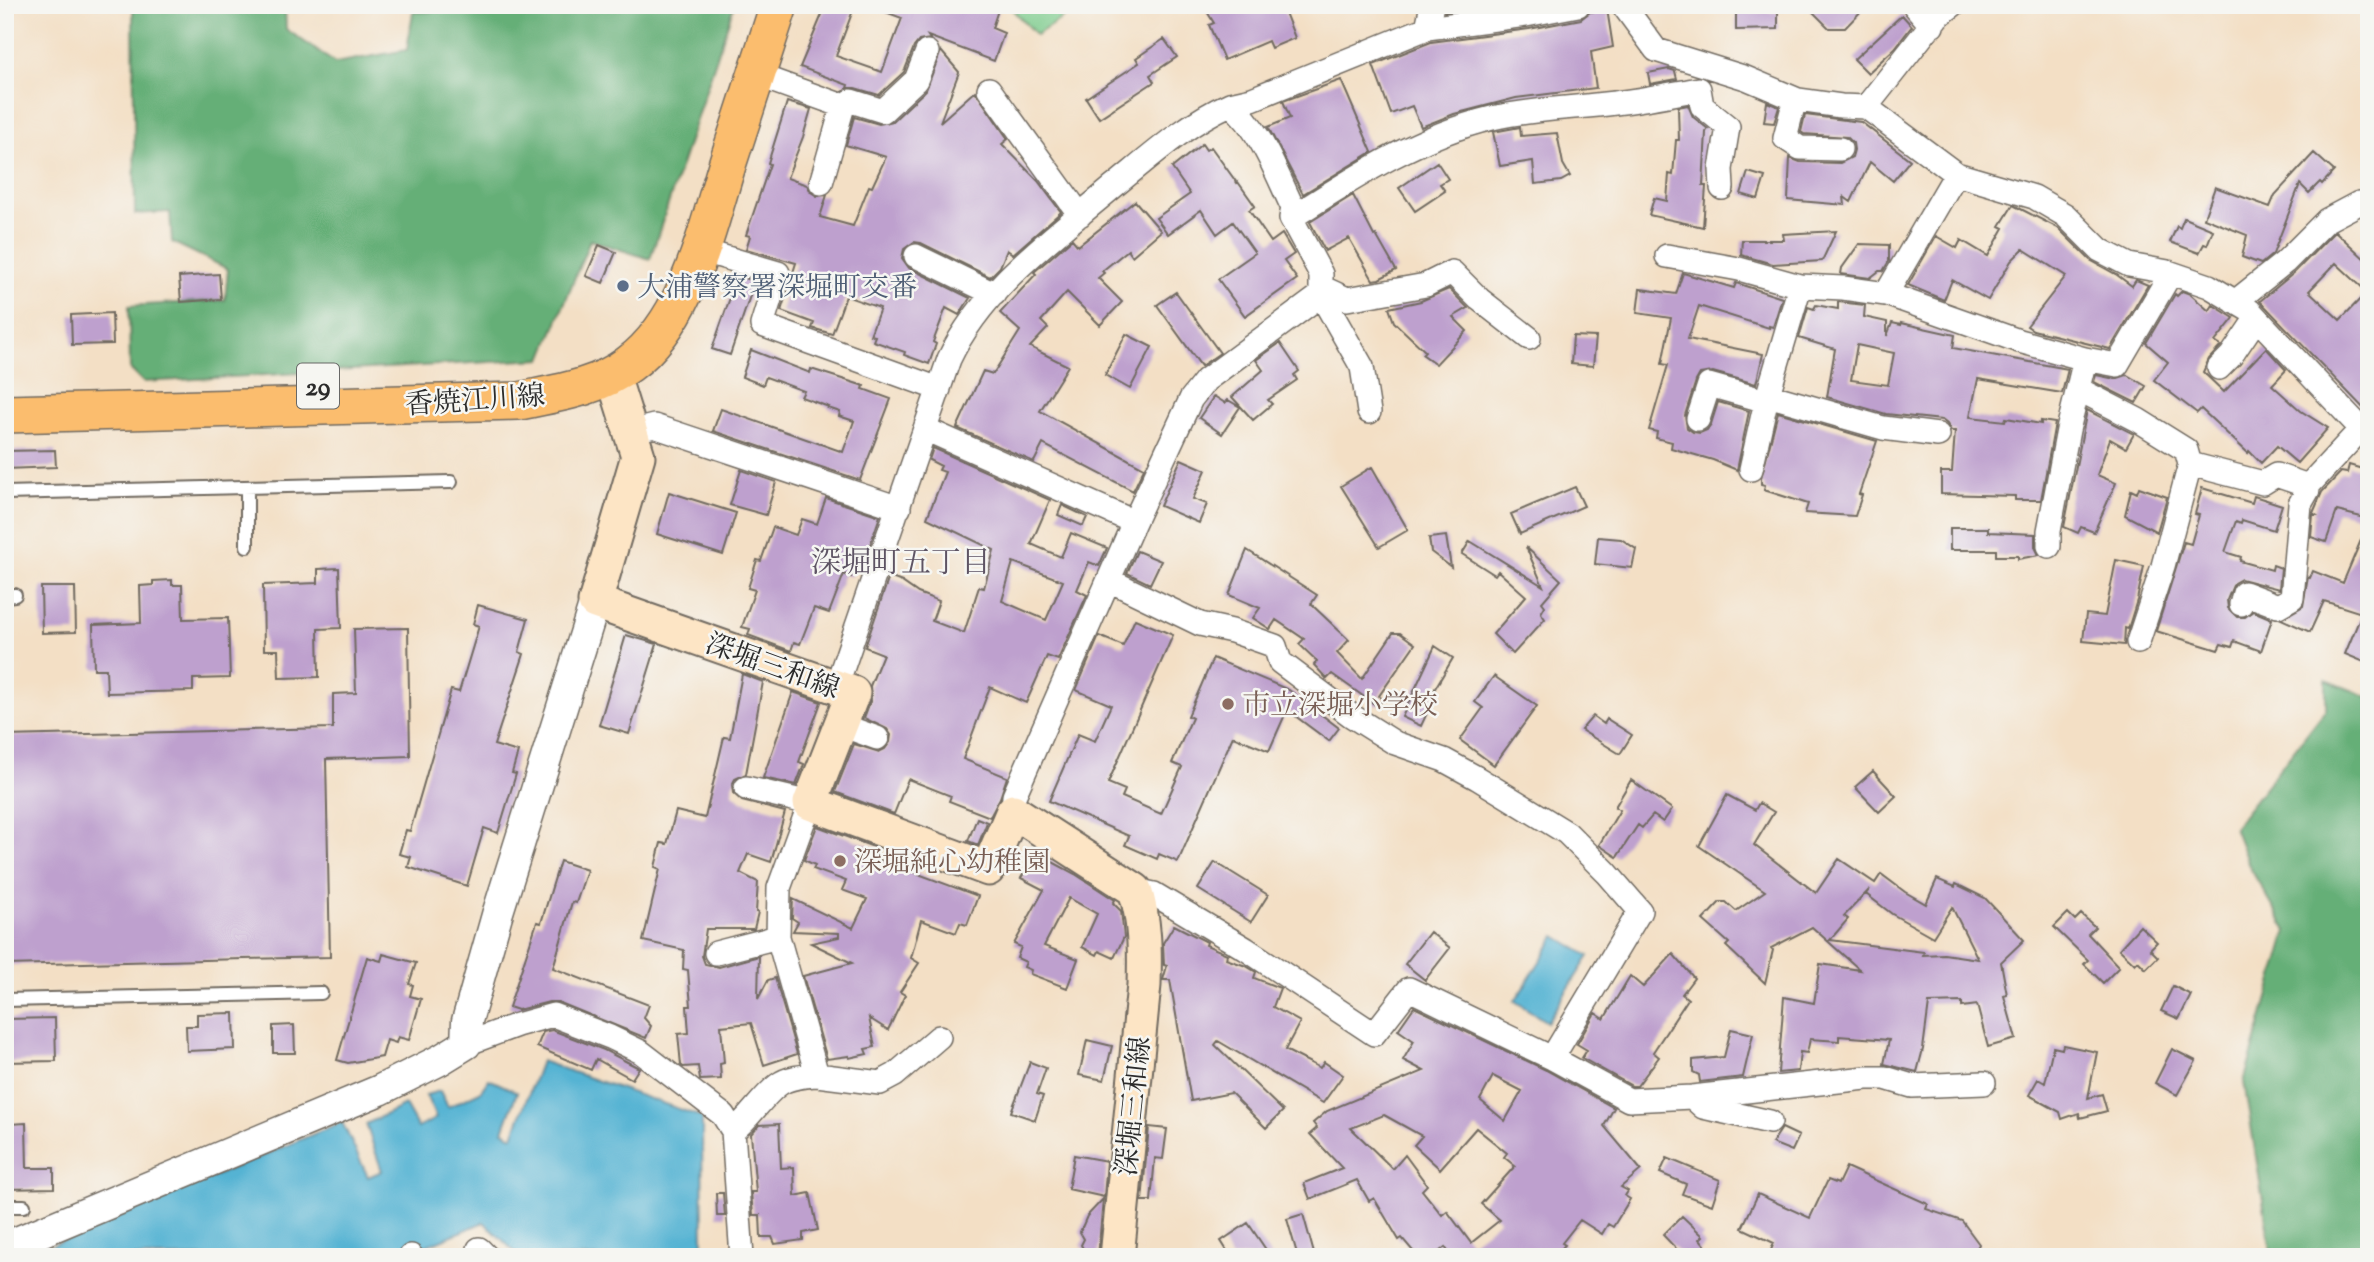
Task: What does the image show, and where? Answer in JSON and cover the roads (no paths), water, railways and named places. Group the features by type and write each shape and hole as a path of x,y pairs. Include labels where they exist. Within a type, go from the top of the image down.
{"main road":[{"name":"香焼江川線","path":"5,393 517,380 566,370 611,353 642,323 672,263 757,5"},
{"name":"香焼江川線","path":"5,414 519,401 573,390 613,376 647,349 663,331 674,312 700,250 764,77 779,5"},
{"path":"611,607 642,429 613,376"},
{"name":"深堀三和線","path":"611,607 853,693 810,803"},
{"path":"810,803 988,869 1013,811 1135,890"},
{"name":"深堀三和線","path":"1116,1257 1144,985 1143,929 1135,890"}],"street":[{"path":"836,687 939,389 962,332 994,294 1031,258 1155,153 1208,113 1252,99 1430,16 1526,15 1578,5"},
{"path":"1623,5 1657,50 1746,78 1795,99 1866,107 1956,174 2034,197 2065,215 2100,250 2129,265 2171,273 2209,286 2249,310 2365,433 2308,486 2300,504 2292,598 2278,606 2244,593 2241,604"},
{"path":"1914,5 1932,26"},
{"path":"1866,107 1938,16 1953,5"},
{"path":"821,183 844,106 851,101 883,111 916,80 927,52"},
{"path":"764,77 844,106"},
{"path":"989,89 1080,215"},
{"path":"1291,218 1369,168 1408,147 1450,130 1493,118 1619,103 1699,89 1702,106 1728,127 1721,169 1722,188"},
{"path":"1795,99 1785,138 1800,148 1840,149"},
{"path":"1230,104 1244,115 1293,208 1291,218 1321,274 1321,291 1362,367 1369,412"},
{"path":"1886,294 1956,174"},
{"path":"2235,302 2278,267 2327,220 2359,203"},
{"path":"700,250 778,273 762,325 939,389"},
{"path":"916,256 994,294"},
{"path":"1667,256 1739,269 1800,286 1886,294 2019,341 2118,365 2171,273"},
{"path":"1321,291 1347,299 1426,285 1452,272 1479,299 1529,338"},
{"path":"1751,469 1767,398 1800,286"},
{"path":"1013,811 1014,796 1108,580 1191,400 1206,380 1321,291"},
{"path":"2219,368 2231,356 2256,318"},
{"path":"2049,546 2049,531 2085,359"},
{"path":"1698,419 1709,385 1883,428 1938,435"},
{"path":"2078,389 2138,420 2186,450 2190,464 2163,566 2138,642"},
{"path":"642,429 684,435 899,508"},
{"path":"925,429 1134,522"},
{"path":"2190,464 2263,483 2276,475 2308,486"},
{"path":"1108,580 1200,624 1232,631 1275,646 1280,662 1352,716 1395,743 1444,761 1517,801 1567,833 1607,873 1640,911 1552,1058"},
{"path":"476,1040 467,1021 497,915 611,607"},
{"path":"841,725 877,737"},
{"path":"747,788 810,803 779,888 778,937 817,1074"},
{"path":"1135,890 1154,894 1246,948 1374,1034 1409,989 1552,1058 1629,1100 1692,1097 1866,1078 1885,1078 1912,1086 1984,1083"},
{"path":"716,953 778,937"},
{"path":"5,1247 380,1090 476,1040 553,1015 641,1052 723,1115 733,1131 742,1257"},
{"path":"733,1131 746,1121 778,1085 792,1078 817,1074 880,1083 895,1075 939,1037"},
{"path":"1692,1097 1703,1107 1770,1122"}],"lane":[{"path":"5,493 451,482"},
{"path":"247,487 247,546"},
{"path":"5,1000 321,993"},
{"path":"5,1206 24,1206"}],"water":[{"path":"1556,936 1589,956 1547,1022 1515,1001"},
{"path":"541,1061 702,1117 703,1257 520,1257 484,1222 399,1257 24,1257 342,1122 368,1177 382,1171 366,1124 405,1105 418,1128 436,1118 426,1095 440,1091 448,1107 480,1092 489,1079 517,1092 503,1131 513,1136"}],"place":[{"name":"大浦警察署深堀町交番","path":"623,286"},
{"name":"市立深堀小学校","path":"1228,704"},
{"name":"深堀純心幼稚園","path":"840,861"}],"district":[{"name":"深堀町五丁目","path":"901,562"}]}
